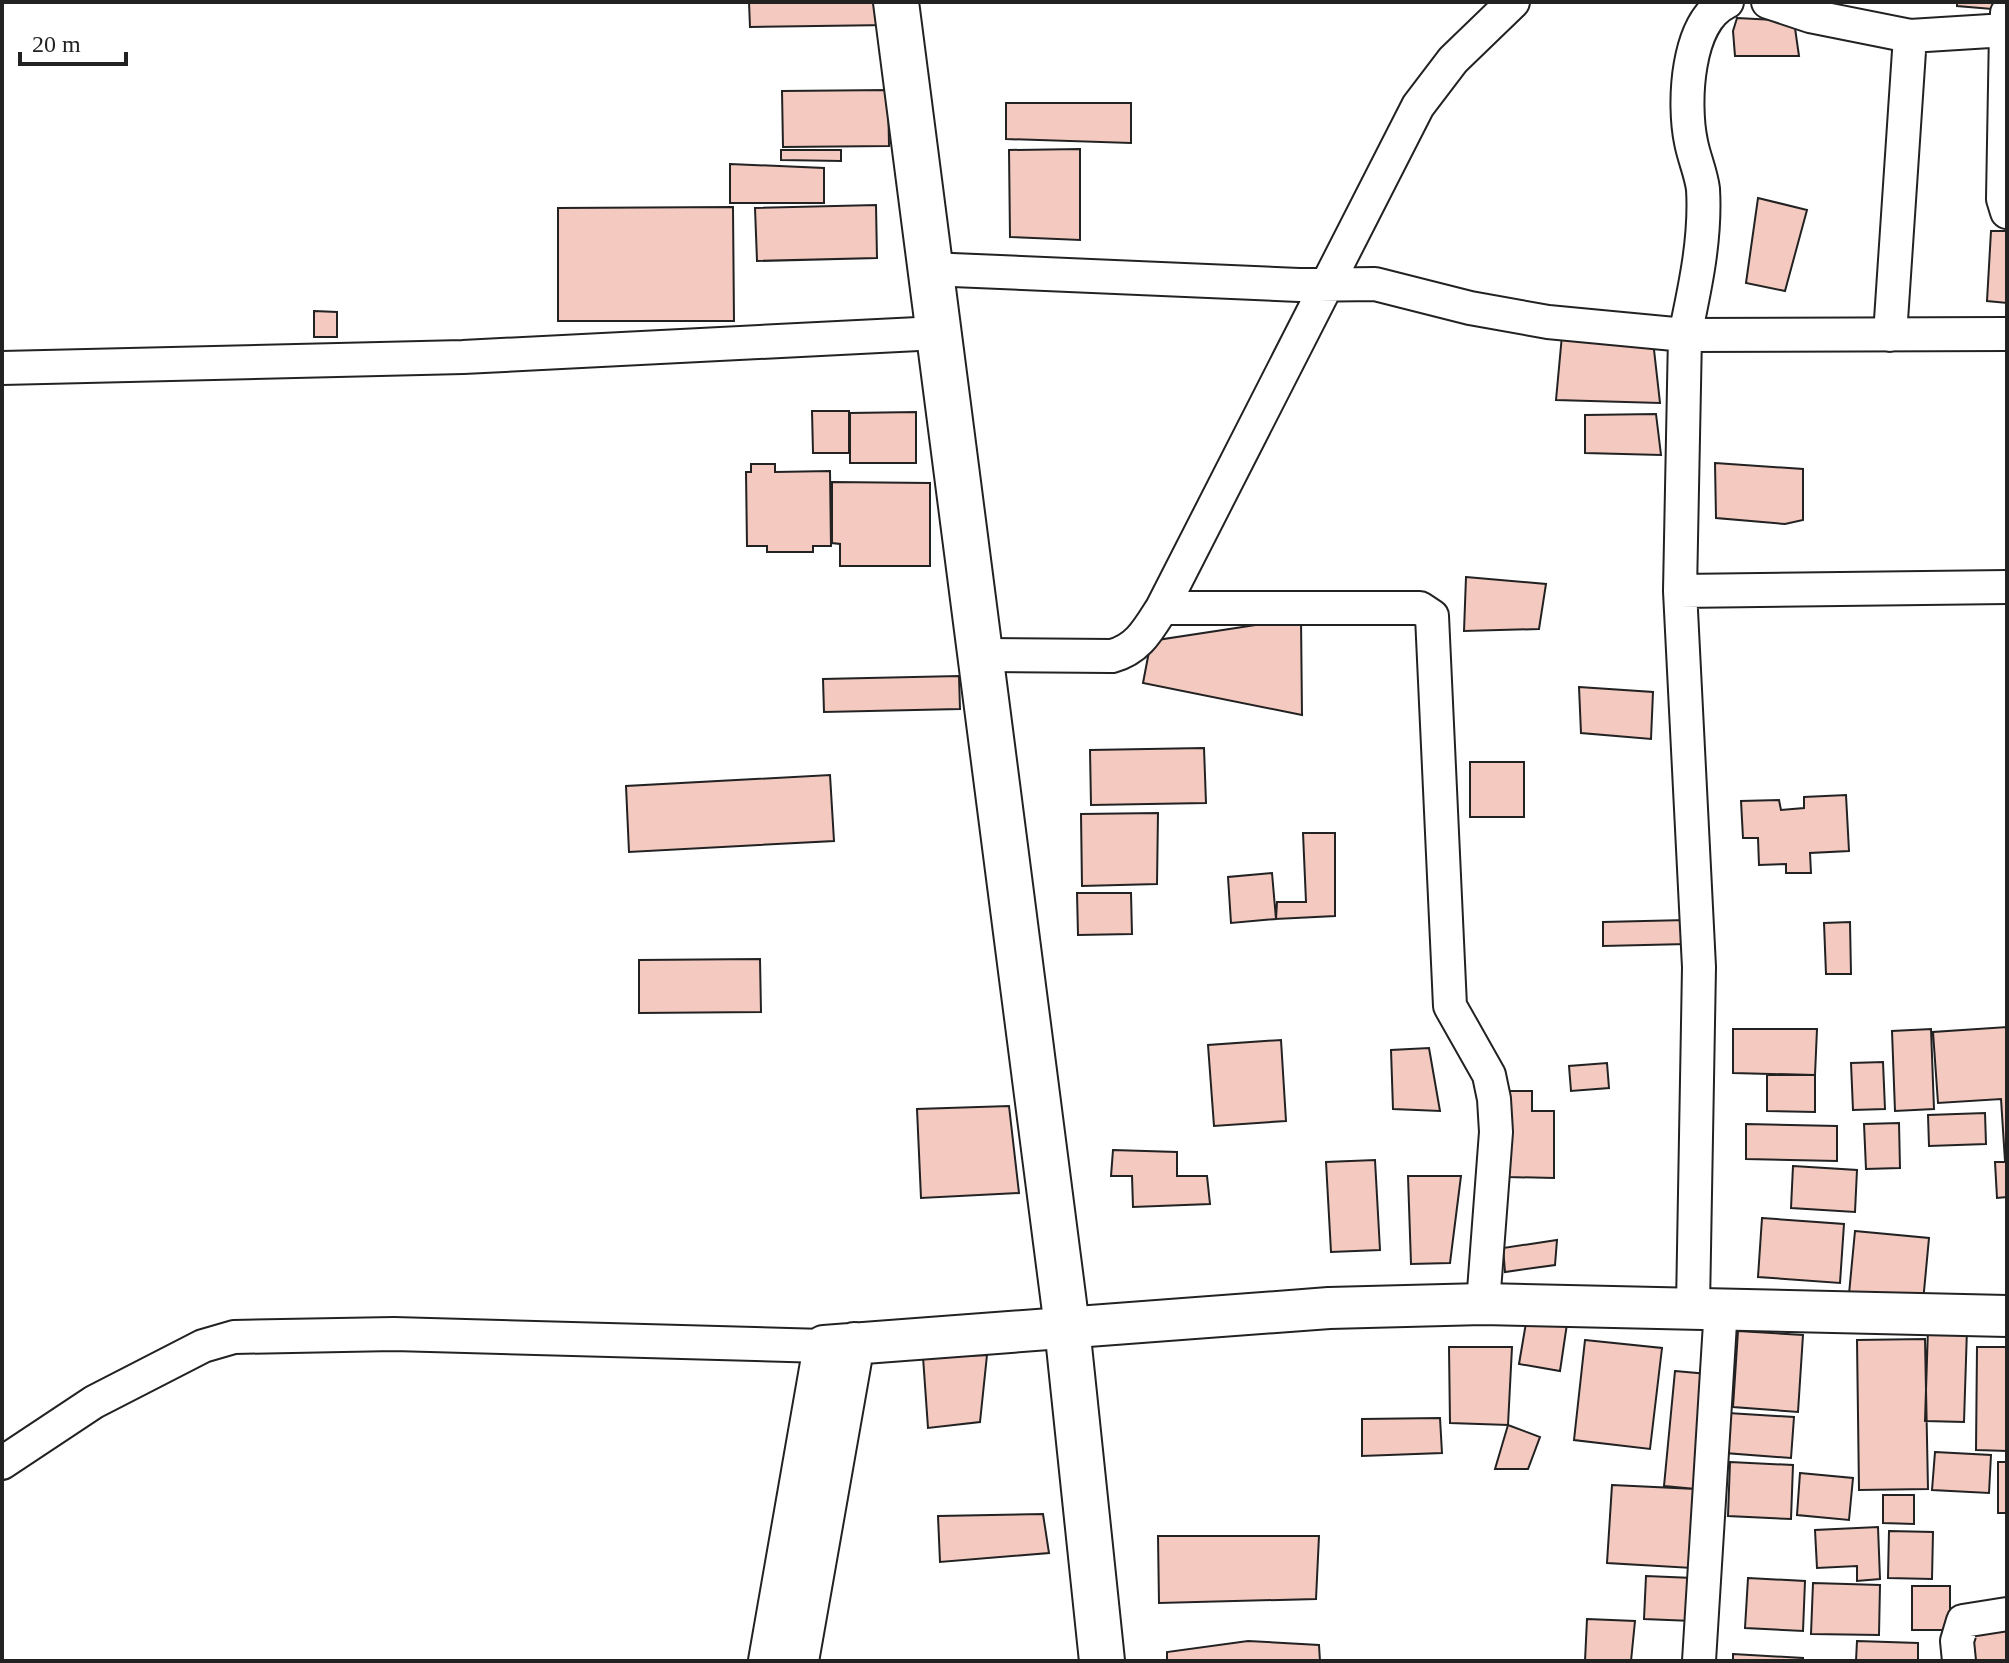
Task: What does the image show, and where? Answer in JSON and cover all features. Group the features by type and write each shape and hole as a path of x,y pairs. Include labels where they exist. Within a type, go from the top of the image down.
{"main road":[{"path":"896,2 929,269 983,655 1067,1327 1102,1661"}],"street":[{"path":"983,655 1112,656 1127,652 1139,642 1162,608 1428,89 1483,29 1513,2"},
{"path":"1699,1661 1707,1306 1699,967 1680,591 1685,335 1695,289 1703,190 1691,145 1687,86 1695,48 1705,25 1727,2"},
{"path":"1768,2 1810,16 1910,36 2006,30"},
{"path":"2007,13 2003,199 2007,212"},
{"path":"1890,335 1910,36"},
{"path":"929,269 1399,288 1470,308 1548,322 1685,335 2007,334"},
{"path":"2,368 463,357 938,333"},
{"path":"1680,591 2007,587"},
{"path":"1162,608 1420,608 1432,616 1450,1006 1489,1075 1494,1099 1496,1132 1483,1304"},
{"path":"2,1463 94,1402 203,1346 234,1337 394,1334 839,1344 1329,1308 1483,1304 1707,1306 2007,1316"},
{"path":"769,1661 839,1344"},
{"path":"798,1661 839,1344"},
{"path":"1959,1661 1957,1641 1963,1621 2007,1614"}],"building":[{"path":"749,2 888,2 889,25 750,27"},
{"path":"1957,2 1994,2 1992,9 1957,6"},
{"path":"1737,18 1794,21 1799,56 1735,56 1733,31"},
{"path":"888,90 889,146 783,147 782,91"},
{"path":"1006,103 1131,103 1131,143 1006,139"},
{"path":"1080,149 1080,240 1010,237 1009,150"},
{"path":"781,150 841,150 841,161 781,160"},
{"path":"730,164 824,168 824,203 730,203"},
{"path":"1758,198 1807,210 1785,291 1746,283"},
{"path":"876,205 877,258 757,261 755,208"},
{"path":"733,207 734,321 558,321 558,208"},
{"path":"1991,231 2007,231 2007,303 1987,301"},
{"path":"314,311 337,312 337,337 314,337"},
{"path":"1562,335 1653,341 1660,403 1556,400"},
{"path":"812,411 849,411 849,453 813,453"},
{"path":"916,412 916,463 850,463 850,413"},
{"path":"1656,414 1661,455 1585,453 1585,415"},
{"path":"1715,463 1803,469 1803,520 1785,524 1716,518"},
{"path":"751,464 775,464 775,472 830,471 831,546 813,546 813,552 767,552 767,546 747,546 746,472 751,472"},
{"path":"832,482 930,483 930,566 840,566 840,544 832,543"},
{"path":"1466,577 1546,584 1539,629 1464,631"},
{"path":"1301,618 1302,715 1143,683 1151,641"},
{"path":"959,676 960,709 824,712 823,679"},
{"path":"1579,687 1653,692 1651,739 1581,733"},
{"path":"1204,748 1206,803 1091,805 1090,750"},
{"path":"1470,762 1524,762 1524,817 1470,817"},
{"path":"830,775 834,841 629,852 626,786"},
{"path":"1846,795 1849,851 1810,853 1811,873 1786,873 1786,864 1759,865 1758,838 1743,838 1741,801 1779,800 1781,810 1804,808 1804,797"},
{"path":"1158,813 1157,884 1082,886 1081,814"},
{"path":"1303,833 1335,833 1335,916 1276,919 1277,902 1306,902"},
{"path":"1272,873 1276,919 1231,923 1228,877"},
{"path":"1077,893 1131,893 1132,934 1078,935"},
{"path":"1686,920 1687,944 1603,946 1603,922"},
{"path":"1850,922 1851,974 1826,974 1824,923"},
{"path":"760,959 761,1012 639,1013 639,960"},
{"path":"2007,1027 2005,1161 2001,1099 1938,1103 1933,1032"},
{"path":"1733,1029 1817,1029 1815,1075 1733,1073"},
{"path":"1931,1029 1934,1109 1895,1111 1892,1031"},
{"path":"1281,1040 1286,1121 1214,1126 1208,1045"},
{"path":"1429,1048 1440,1111 1393,1109 1391,1050"},
{"path":"1883,1062 1885,1109 1853,1110 1851,1063"},
{"path":"1607,1063 1609,1088 1571,1091 1569,1066"},
{"path":"1767,1075 1815,1075 1815,1112 1767,1111"},
{"path":"1508,1091 1532,1091 1532,1111 1554,1111 1554,1178 1507,1177"},
{"path":"1009,1106 1019,1193 921,1198 917,1109"},
{"path":"1985,1113 1986,1144 1929,1146 1928,1115"},
{"path":"1899,1123 1900,1168 1866,1169 1864,1124"},
{"path":"1746,1124 1837,1126 1837,1161 1746,1159"},
{"path":"1113,1150 1177,1152 1177,1176 1207,1176 1210,1204 1133,1207 1132,1176 1111,1176"},
{"path":"1375,1160 1380,1250 1331,1252 1326,1162"},
{"path":"1995,1162 2007,1162 2007,1197 1997,1198"},
{"path":"1793,1166 1857,1170 1855,1212 1791,1208"},
{"path":"1408,1176 1461,1176 1450,1263 1411,1264"},
{"path":"1762,1218 1844,1224 1840,1283 1758,1277"},
{"path":"1855,1231 1929,1238 1923,1302 1849,1294"},
{"path":"1557,1240 1555,1265 1505,1272 1503,1248"},
{"path":"1528,1311 1568,1317 1560,1371 1519,1364"},
{"path":"1928,1328 1967,1329 1964,1422 1925,1421"},
{"path":"1738,1331 1803,1335 1798,1412 1733,1407"},
{"path":"1925,1339 1928,1489 1859,1490 1857,1340"},
{"path":"1585,1340 1662,1348 1650,1449 1574,1440"},
{"path":"1449,1347 1512,1347 1508,1425 1450,1423"},
{"path":"1977,1347 2007,1347 2007,1451 1976,1450"},
{"path":"987,1355 980,1422 928,1428 923,1357"},
{"path":"1675,1371 1708,1374 1696,1489 1664,1486"},
{"path":"1728,1413 1794,1417 1791,1458 1725,1453"},
{"path":"1440,1418 1442,1453 1362,1456 1362,1419"},
{"path":"1508,1425 1540,1437 1528,1469 1495,1469"},
{"path":"1935,1452 1991,1455 1989,1493 1932,1490"},
{"path":"1730,1462 1793,1465 1791,1519 1728,1516"},
{"path":"1998,1462 2007,1462 2007,1513 1998,1513"},
{"path":"1800,1473 1853,1478 1849,1520 1797,1515"},
{"path":"1612,1485 1696,1489 1692,1568 1607,1563"},
{"path":"1883,1495 1914,1495 1914,1524 1883,1523"},
{"path":"1043,1514 1049,1553 940,1562 938,1516"},
{"path":"1878,1527 1880,1579 1857,1581 1857,1566 1817,1568 1815,1530"},
{"path":"1889,1531 1933,1532 1932,1579 1888,1578"},
{"path":"1158,1536 1319,1536 1316,1599 1159,1603"},
{"path":"1646,1576 1693,1578 1692,1621 1644,1619"},
{"path":"1748,1578 1805,1581 1803,1631 1745,1628"},
{"path":"1813,1583 1880,1585 1879,1635 1811,1634"},
{"path":"1912,1586 1950,1586 1950,1630 1912,1630"},
{"path":"1587,1619 1635,1621 1631,1661 1585,1661"},
{"path":"2007,1623 2007,1661 1970,1661 1969,1624"},
{"path":"1248,1641 1319,1645 1320,1661 1167,1661 1167,1652"},
{"path":"1857,1641 1918,1643 1918,1661 1856,1661"},
{"path":"1733,1654 1803,1658 1803,1661 1733,1661"}]}
